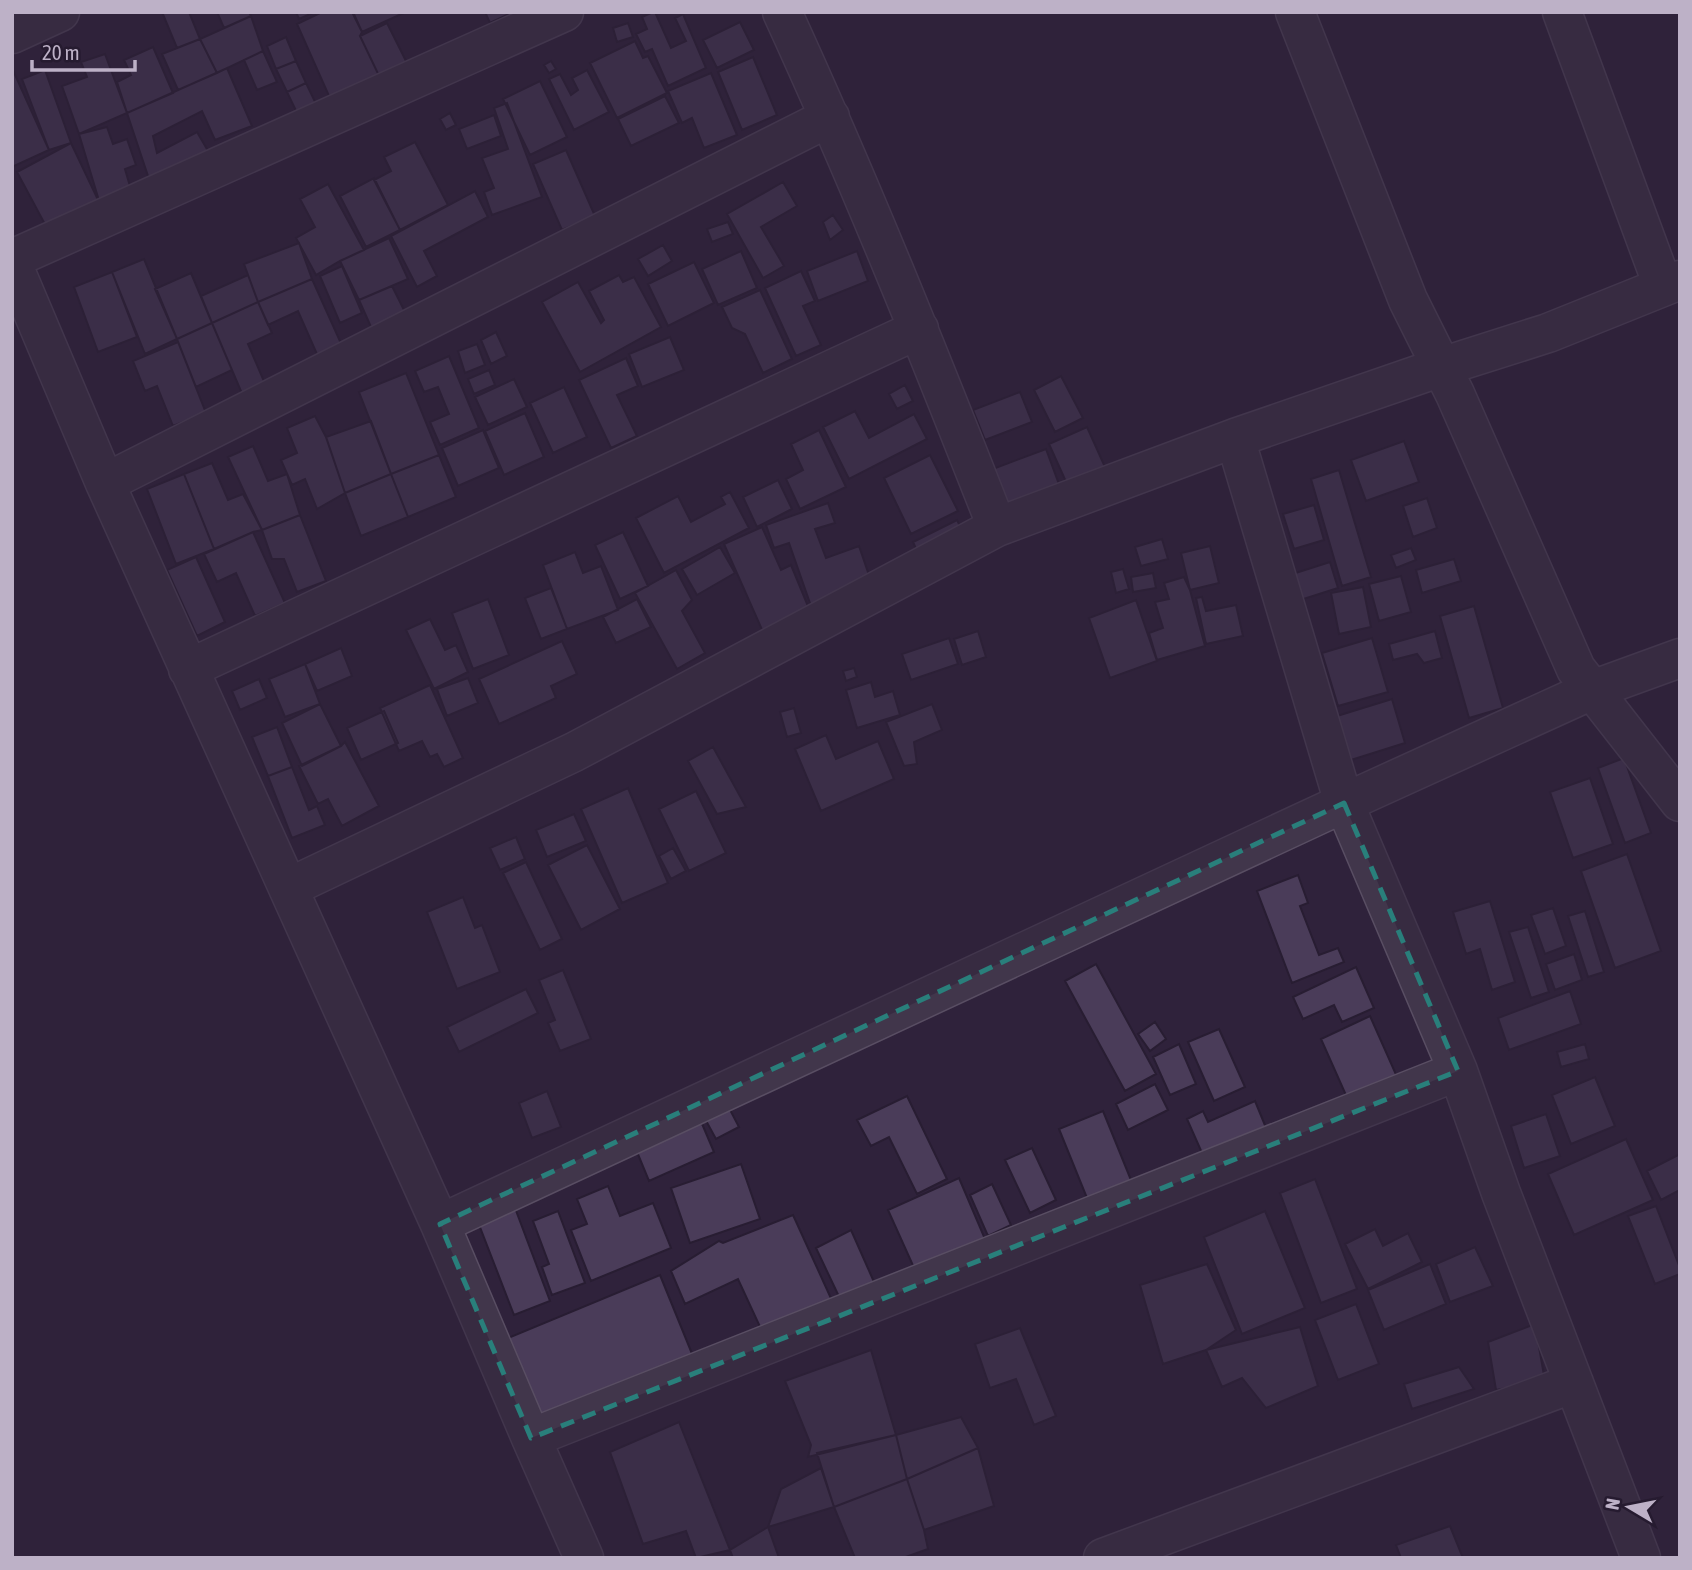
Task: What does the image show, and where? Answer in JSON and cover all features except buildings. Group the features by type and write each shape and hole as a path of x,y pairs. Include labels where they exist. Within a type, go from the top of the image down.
{"street":[{"path":"12,34 60,12"},
{"path":"564,12 12,261 105,483 440,1224 584,1558"},
{"path":"782,12 830,117 919,329 997,527"},
{"path":"1295,12 1408,300 1455,394 1576,669 1680,802"},
{"path":"288,888 574,752 997,527 1235,438 1441,366 1548,333 1671,283 1562,12"},
{"path":"105,483 830,117"},
{"path":"188,669 919,329"},
{"path":"1235,438 1344,803 1458,1071 1641,1558"},
{"path":"440,1224 1344,803 1592,690 1680,658"},
{"path":"531,1438 1458,1071"},
{"path":"1103,1558 1574,1383"}],"highlighted area":[{"path":"1344,803 1458,1071 531,1438 440,1224"}]}
